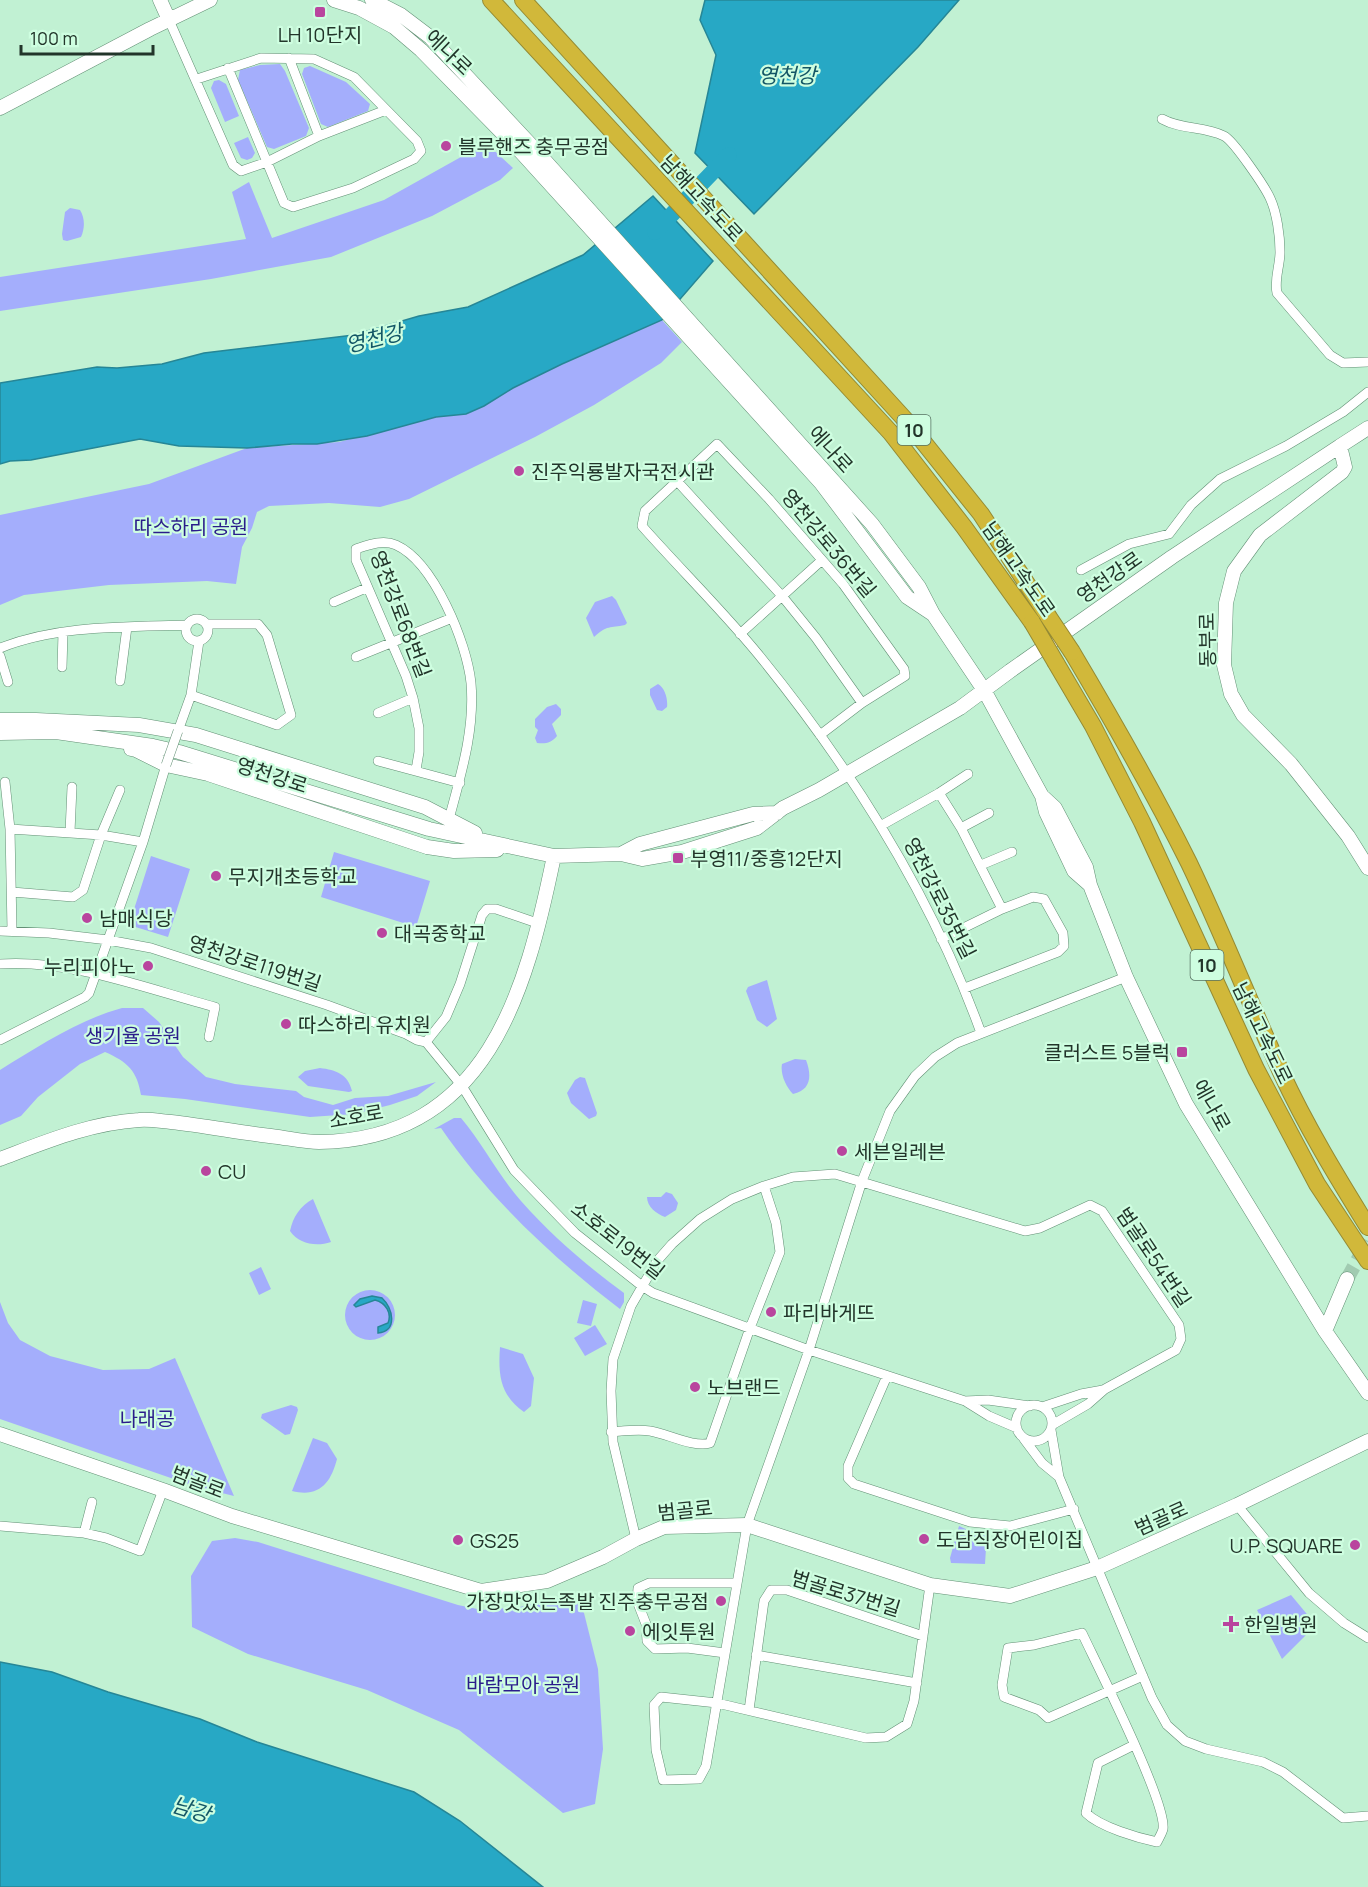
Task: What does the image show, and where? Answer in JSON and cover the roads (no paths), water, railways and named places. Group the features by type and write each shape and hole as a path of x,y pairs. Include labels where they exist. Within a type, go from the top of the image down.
{"highway":[{"name":"남해고속도로","path":"491,0 891,433 1040,619 1072,652 1131,752 1184,854 1282,1073 1324,1155 1368,1227"},
{"name":"남해고속도로","path":"523,0 909,424 981,514 1040,619 1056,663 1093,726 1142,822 1256,1069 1317,1184 1368,1262"}],"street":[{"path":"160,0 197,79 233,165 241,171 267,162 319,136 386,110"},
{"path":"0,108 210,0"},
{"name":"에나로","path":"334,0 359,8 394,27 525,148"},
{"name":"에나로","path":"372,0 401,15 430,37 821,483 907,597 933,614 984,690 1042,796 1056,808 1086,867 1090,885 1126,977 1186,1104 1325,1331"},
{"path":"197,79 228,68 261,58 314,59 354,77 417,141 421,151 414,159 353,188 293,207 284,203 228,68"},
{"path":"289,58 319,136"},
{"path":"1162,119 1182,127 1219,134 1227,138 1242,155 1270,198 1280,253 1276,272 1277,293 1330,355 1343,363 1368,362"},
{"path":"1081,570 1129,544 1169,534 1191,505 1220,479 1296,440 1343,412 1368,392"},
{"path":"1340,446 1368,428"},
{"name":"영천강로36번길","path":"820,735 861,703 905,676 904,669 843,584 769,499 717,444 645,511 642,526 757,653 847,774"},
{"name":"영천강로","path":"0,720 139,725 178,731 426,807 482,836 532,850 554,856 621,854 640,844 753,814 777,813 847,774 960,708 1172,557 1340,446"},
{"name":"동부로","path":"1340,446 1345,467 1342,472 1260,535 1234,571 1226,603 1224,665 1231,694 1243,715 1291,764 1348,836 1368,868"},
{"path":"677,481 782,596 816,638 861,703"},
{"name":"영천강로68번길","path":"416,770 419,728 414,698 356,560 356,549 376,542 395,544 412,556 436,586 461,638 471,682 469,740 460,783 449,819"},
{"path":"740,634 822,560"},
{"path":"334,602 366,588"},
{"path":"356,657 452,618"},
{"path":"0,648 19,641 118,626 187,625 195,619 206,624 258,624 267,635 291,715 277,724 191,695"},
{"path":"0,1040 89,993 143,842 166,765 191,695 199,641 207,634 206,624"},
{"path":"187,625 186,632 189,638 199,641"},
{"path":"120,681 128,627"},
{"path":"62,667 63,633"},
{"path":"0,656 8,682"},
{"path":"378,713 414,698"},
{"name":"영천강로","path":"0,733 56,732 153,746 179,752 429,830 532,850"},
{"name":"영천강로","path":"0,740 59,741 136,750 166,765 208,774 427,848 454,851 532,850"},
{"path":"378,761 460,783"},
{"name":"영천강로35번길","path":"847,774 882,825 902,860 965,988 981,1033"},
{"name":"영천강로35번길","path":"882,825 968,774"},
{"path":"5,782 10,829 12,930"},
{"path":"70,832 72,787"},
{"path":"12,892 73,897 83,890 101,835 120,790"},
{"path":"939,793 961,828 1002,909 941,939"},
{"path":"961,828 989,813"},
{"path":"10,829 101,835 143,842"},
{"path":"981,865 1012,852"},
{"name":"소호로","path":"0,1159 57,1137 99,1126 140,1119 194,1124 318,1142 355,1139 400,1127 440,1106 462,1086 490,1048 510,1013 540,924 554,856"},
{"name":"영천강로35번길","path":"965,988 1058,952 1064,946 1063,933 1044,899 1033,897 1002,909"},
{"path":"426,1042 446,1017 460,984 482,915 487,909 496,909 540,924"},
{"name":"영천강로119번길","path":"0,931 12,930 108,940 151,948 327,1005 426,1042 462,1086"},
{"path":"0,964 61,967 214,1007 209,1037"},
{"path":"747,1526 808,1350 862,1181 890,1111 915,1076 936,1057 957,1043 1126,977"},
{"name":"소호로19번길","path":"462,1086 514,1170 574,1233 642,1286 653,1293 808,1350"},
{"name":"범골로54번길","path":"636,1539 611,1432 613,1359 631,1306 657,1261 672,1244 700,1220 732,1198 764,1186 793,1177 835,1174 1025,1231 1040,1228 1090,1205 1102,1211 1179,1325 1181,1339 1176,1350 1105,1389"},
{"path":"611,1432 648,1431 673,1436 702,1446 710,1443 750,1328 780,1252 776,1223 764,1186"},
{"path":"1347,1279 1325,1331 1368,1393"},
{"path":"808,1350 965,1401 989,1416 1017,1428 1042,1463 1059,1477"},
{"path":"887,1376 848,1466 848,1478 854,1484 970,1522 1010,1526 1074,1509"},
{"path":"965,1401 988,1400 1042,1407 1105,1389"},
{"path":"1023,1438 1028,1441 1044,1439 1052,1427 1088,1404 1105,1389"},
{"path":"1017,1428 1019,1414 1030,1406"},
{"path":"1042,1407 1050,1414 1059,1477 1143,1676 1167,1725 1185,1740 1206,1749 1263,1762 1283,1772 1343,1818 1368,1816"},
{"name":"범골로","path":"0,1434 232,1516 481,1591 547,1581 664,1527 747,1526 930,1585 1010,1596 1097,1568 1237,1505 1368,1441"},
{"path":"0,1526 84,1533 106,1538 140,1551 163,1490"},
{"path":"84,1533 92,1502"},
{"path":"1237,1505 1309,1593 1344,1623 1368,1638"},
{"name":"범골로37번길","path":"747,1526 725,1653 717,1703 706,1766 699,1779 663,1780 656,1750 654,1705 661,1697 717,1703 866,1738 886,1737 907,1724 914,1701 930,1585"},
{"path":"725,1653 687,1648 655,1649 647,1641 646,1624 637,1601 638,1588 649,1583 737,1583"},
{"name":"범골로37번길","path":"756,1655 764,1601 771,1590 788,1590 923,1636"},
{"path":"1134,1745 1098,1763 1086,1813 1093,1820 1157,1842 1163,1828 1156,1794 1134,1745 1109,1691 1082,1633 1034,1645 1008,1648 1002,1685 1004,1697 1039,1710 1048,1718 1109,1691 1143,1676"},
{"path":"749,1710 756,1655 916,1683"}],"water":[{"name":"영천강","path":"705,0 959,0 918,47 754,214 695,153 716,55 700,20"},
{"path":"653,196 713,261 662,320 562,364 466,414 436,417 367,436 317,444 247,448 179,446 140,439 0,464 0,383 97,367 117,368 162,364 204,353 354,335 419,316 468,307 583,255"},
{"path":"372,1296 382,1298 386,1302 392,1319 389,1328 378,1333 378,1327 388,1323 389,1312 385,1306 375,1300 356,1307 354,1305 360,1299"},
{"name":"남강","path":"0,1662 52,1672 108,1692 200,1719 257,1742 414,1792 460,1821 543,1887 0,1887"}],"waterway":[{"name":"영천강","path":"655,232 729,155"}],"tunnel":[{"path":"1347,1279 1368,1241"}],"place":[{"name":"LH 10단지","path":"320,12"},
{"name":"블루핸즈 충무공점","path":"446,146"},
{"name":"진주익룡발자국전시관","path":"519,471"},
{"name":"부영11/중흥12단지","path":"678,858"},
{"name":"무지개초등학교","path":"216,876"},
{"name":"남매식당","path":"87,918"},
{"name":"대곡중학교","path":"382,933"},
{"name":"누리피아노","path":"148,966"},
{"name":"따스하리 유치원","path":"286,1024"},
{"name":"클러스트 5블럭","path":"1182,1052"},
{"name":"세븐일레븐","path":"842,1151"},
{"name":"CU","path":"206,1171"},
{"name":"파리바게뜨","path":"771,1312"},
{"name":"노브랜드","path":"695,1387"},
{"name":"도담직장어린이집","path":"924,1539"},
{"name":"GS25","path":"458,1540"},
{"name":"U.P. SQUARE","path":"1355,1545"},
{"name":"가장맛있는족발 진주충무공점","path":"721,1601"},
{"name":"한일병원","path":"1231,1624"},
{"name":"에잇투원","path":"630,1631"}],"park label":[{"name":"따스하리 공원","path":"191,526"},
{"name":"생기율 공원","path":"133,1035"},
{"name":"나래공","path":"147,1418"},
{"name":"바람모아 공원","path":"523,1684"}]}
